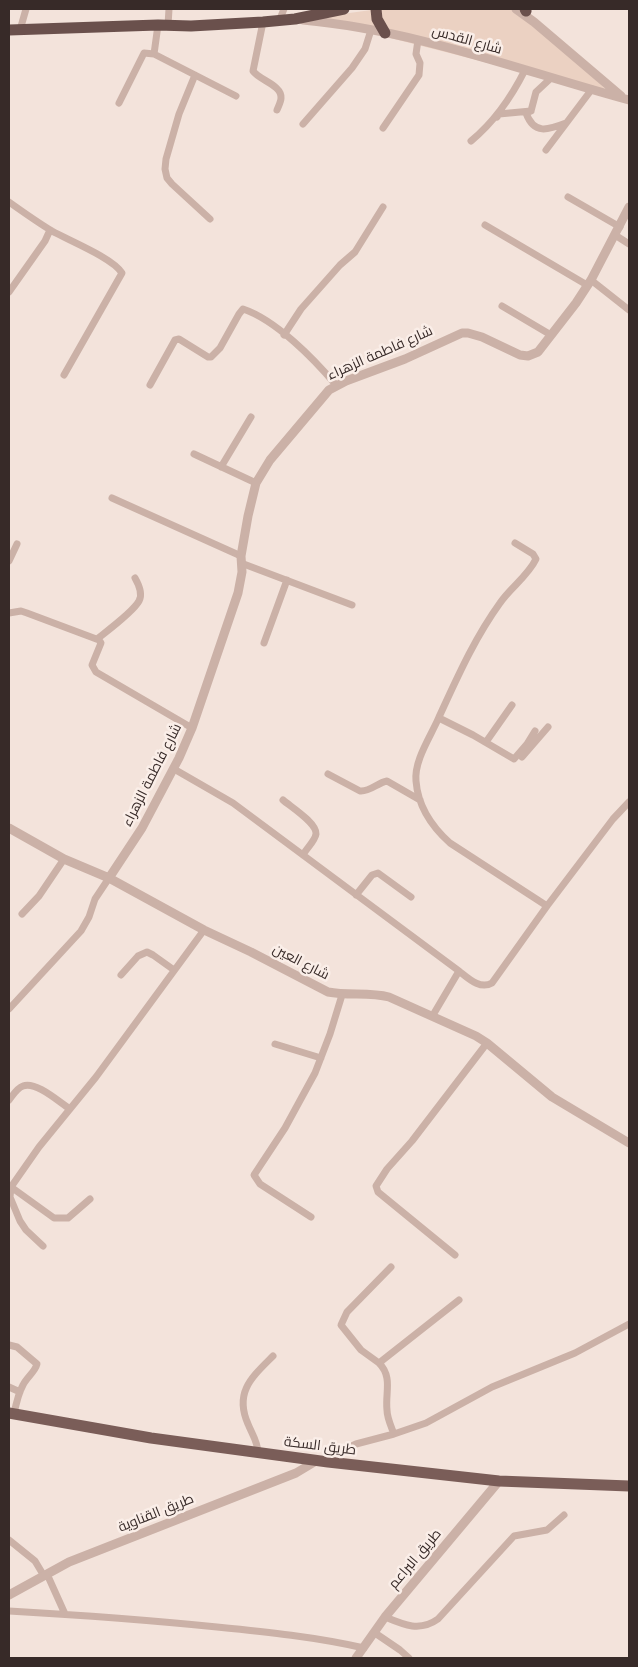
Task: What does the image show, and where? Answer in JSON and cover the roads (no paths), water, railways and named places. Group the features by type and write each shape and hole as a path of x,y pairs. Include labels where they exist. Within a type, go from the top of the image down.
{"highway":[{"path":"14,30 163,25 191,26 280,21 296,19 319,11 344,9"},
{"path":"376,9 377,19 385,33"}],"main road":[{"name":"طريق السكة","path":"11,1413 151,1438 322,1462 499,1481 629,1486"}],"street":[{"path":"14,30 26,9"},
{"path":"154,54 169,9"},
{"path":"280,21 284,9"},
{"path":"523,9 534,22 626,99"},
{"name":"شارع القدس","path":"296,19 325,22 418,40 626,99"},
{"path":"263,22 252,70 278,89 281,99 277,110"},
{"path":"303,124 352,68 365,48 371,30"},
{"path":"383,128 419,74 420,63 416,54 418,40"},
{"path":"118,103 144,53 154,54 236,96"},
{"path":"489,126 519,83 525,70"},
{"path":"195,75 179,114 165,169 167,178 172,184 210,219"},
{"path":"551,78 536,92 531,111 526,113 529,121 536,127 546,130 567,123"},
{"path":"546,150 592,89"},
{"path":"471,140 489,126 499,114 531,111"},
{"path":"568,197 618,231 629,244"},
{"path":"9,202 50,230 114,265 122,273 64,375"},
{"path":"284,335 301,309 340,265 355,252 383,207"},
{"name":"شارع فاطمة الزهراء","path":"109,878 142,828 174,769 192,728 242,579 241,560 248,516 256,483 270,460 323,395 336,386 371,370 405,359 468,333 513,353 528,356 538,352 589,283 629,207"},
{"path":"485,225 589,283 629,310"},
{"path":"9,292 45,241 50,230"},
{"path":"502,306 551,335"},
{"path":"150,385 175,340 180,339 211,357 220,348 239,314 244,309 257,315 304,350 336,386"},
{"path":"222,467 251,417"},
{"path":"194,454 256,483"},
{"path":"112,498 241,560 352,605"},
{"path":"515,543 533,554 536,559 500,603 469,653 422,753 416,781 420,800 427,818 439,833 450,843 547,906"},
{"path":"9,561 17,544"},
{"path":"97,640 139,601 140,590 136,578"},
{"path":"264,644 287,580"},
{"path":"9,613 21,611 97,640 101,643 93,661 93,669 96,672 192,728"},
{"path":"486,742 512,705"},
{"path":"439,718 518,761 548,727"},
{"path":"514,759 527,744 535,730"},
{"path":"174,769 233,803 478,985 488,986 492,984 547,906 629,802"},
{"path":"328,774 360,791 365,791 381,782 387,781 420,800"},
{"path":"283,800 310,822 315,830 316,836 302,855"},
{"name":"شارع العين","path":"9,828 64,859 109,878 204,930 321,988 342,995 378,994 389,997 433,1015 476,1036 487,1043 552,1098 629,1143"},
{"path":"22,914 38,896 64,859"},
{"path":"356,895 372,875 378,873 411,897"},
{"path":"9,1010 81,931 89,917 95,899 109,878"},
{"path":"43,1246 26,1230 20,1221 10,1197 11,1187 39,1147 107,1062 204,930"},
{"path":"121,975 138,956 147,952 174,970"},
{"path":"433,1015 459,971"},
{"path":"311,1217 260,1184 254,1176 285,1128 315,1073 342,995"},
{"path":"455,1255 378,1192 376,1186 387,1169 412,1141 487,1043"},
{"path":"275,1044 321,1058"},
{"path":"9,1100 18,1089 28,1085 37,1086 70,1109"},
{"path":"11,1187 54,1218 68,1218 90,1199"},
{"path":"391,1267 348,1312 341,1325 361,1350 379,1363 386,1371 388,1377 387,1410 394,1434"},
{"path":"379,1363 459,1300"},
{"path":"322,1462 356,1444 426,1423 492,1387 575,1353 629,1324"},
{"path":"9,1345 18,1346 36,1364 36,1368 24,1382 11,1413"},
{"path":"258,1453 244,1411 244,1391 250,1379 273,1356"},
{"path":"9,1387 20,1392"},
{"name":"طريق القناوية","path":"9,1595 69,1562 322,1462"},
{"name":"طريق البراعم","path":"356,1658 385,1617 499,1481"},
{"path":"385,1617 407,1626 420,1627 431,1624 514,1536 547,1530 564,1515"},
{"path":"9,1540 36,1561 65,1614"},
{"path":"9,1611 138,1619 283,1633 322,1638 364,1648"},
{"path":"375,1633 400,1650 408,1658"}]}
